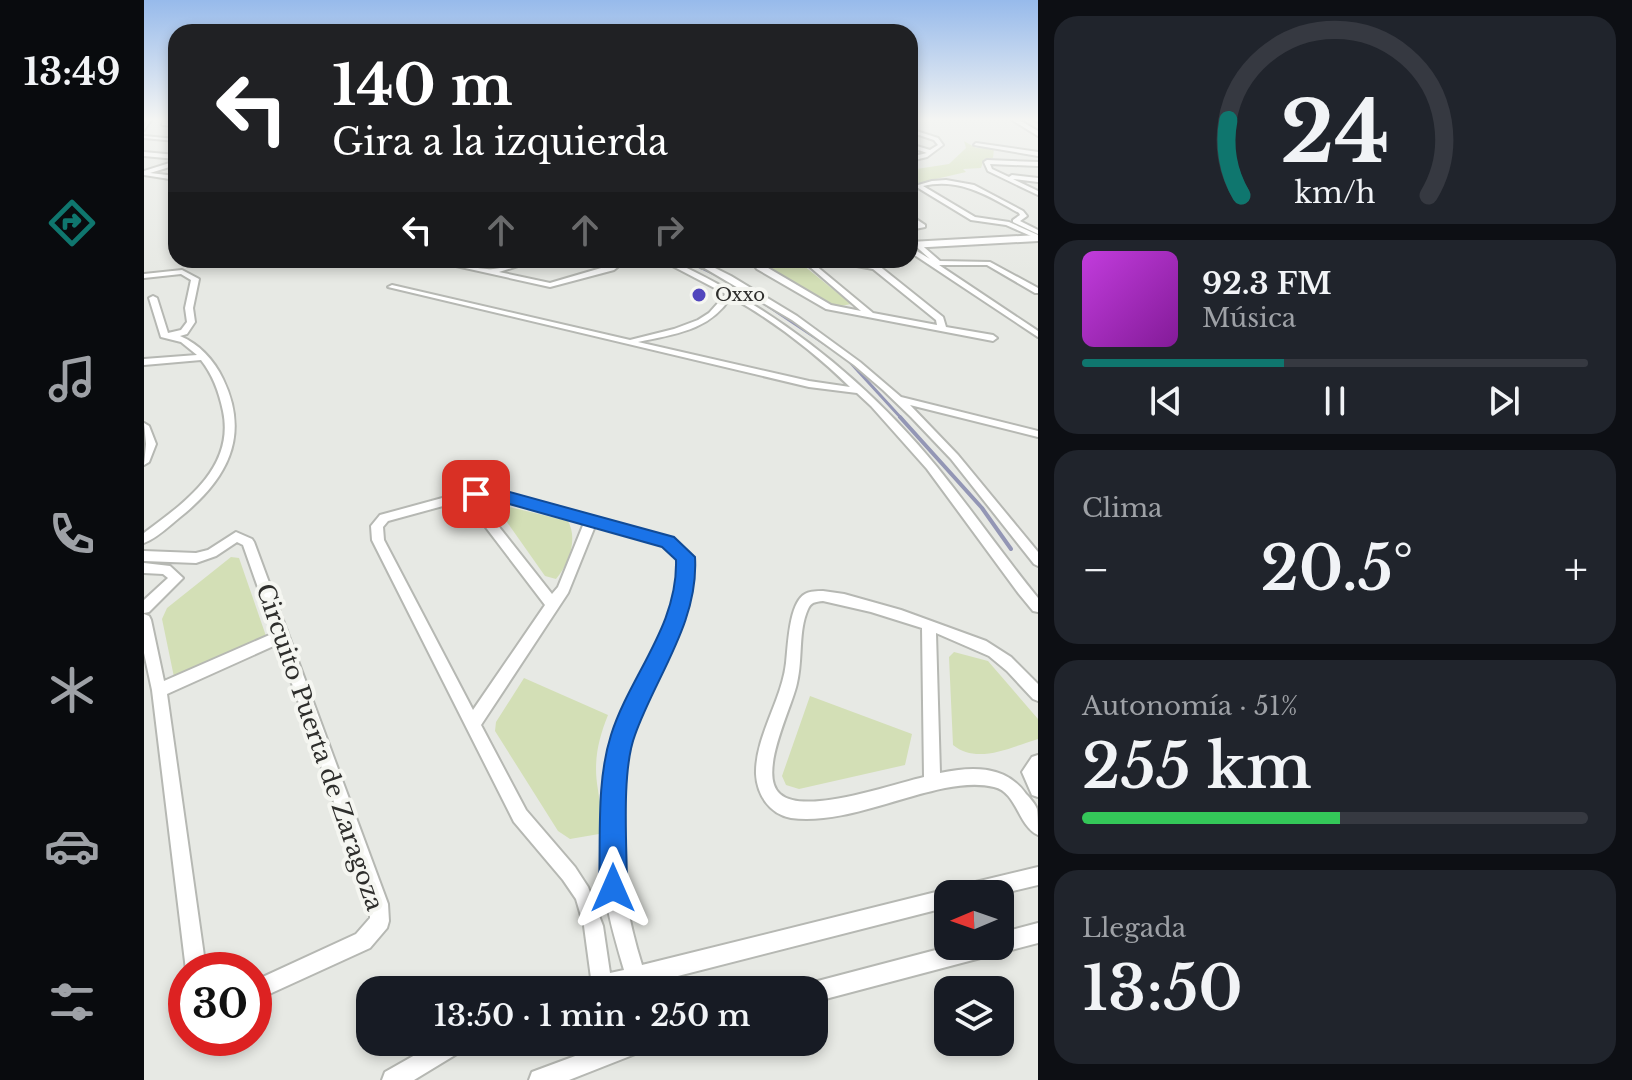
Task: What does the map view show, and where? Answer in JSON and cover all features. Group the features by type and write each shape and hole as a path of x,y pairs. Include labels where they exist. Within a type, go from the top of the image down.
{"street":[{"path":"992,170 1038,193"},
{"path":"144,173 168,177"},
{"path":"1001,175 1038,180"},
{"path":"949,180 962,182 1021,212 1024,216 1015,221 1038,236 1007,223 973,219 918,186 949,180"},
{"path":"918,244 1038,236"},
{"path":"918,249 934,264 1038,335"},
{"path":"934,264 988,263 1038,291"},
{"path":"473,268 555,285 611,268"},
{"path":"491,272 505,268"},
{"path":"680,268 730,293 797,338 861,391 930,465 1038,607"},
{"path":"711,268 809,326 898,399 959,462 1038,561"},
{"path":"762,268 829,307 993,338"},
{"path":"815,268 873,316"},
{"path":"876,268 940,319 942,329"},
{"path":"144,276 182,272 195,279 189,308 191,322 184,332 164,342 145,363"},
{"path":"392,287 809,384 861,391"},
{"path":"630,341 708,320 722,309 730,293"},
{"path":"153,298 164,342"},
{"path":"144,539 207,485 228,455 232,434 231,414 216,373 204,357 164,342"},
{"path":"145,363 204,357"},
{"path":"898,399 1038,434"},
{"path":"144,426 151,444 144,462"},
{"path":"592,976 589,909 583,893 534,838 520,816 376,532 384,518 468,495 495,494 676,546 685,557 687,568 672,629 630,713 617,765 613,888 635,974"},
{"path":"468,495 553,605"},
{"path":"474,722 571,575 591,521"},
{"name":"Circuito Puerta de Zaragoza","path":"144,556 196,558 212,553 236,536 244,538 283,635 379,904 380,921 363,941 272,983"},
{"path":"144,568 166,569 177,578 144,608"},
{"path":"1038,694 996,653 929,626 831,595 804,600 799,612 791,682 764,773 770,797 778,807 801,814 967,777 1000,780 1010,786 1038,826"},
{"path":"144,620 159,690 194,952"},
{"path":"929,626 932,783"},
{"path":"159,690 283,635"},
{"path":"1038,763 1030,772 1038,789"},
{"path":"1014,882 1038,876"},
{"path":"629,976 934,901"},
{"path":"1014,939 1038,933"},
{"path":"828,988 935,960"},
{"path":"393,1080 433,1056"},
{"path":"540,1080 597,1056"}],"green space":[{"path":"918,170 966,172 918,183"},
{"path":"768,268 807,268 851,304 836,307"},
{"path":"501,505 568,521 572,536 571,551 556,579 545,576 497,508"},
{"path":"231,557 239,558 266,636 174,677 162,619 167,608"},
{"path":"954,652 988,661 1038,719 1038,739 983,754 962,751 953,745 949,657"},
{"path":"524,678 608,715 596,761 602,817 599,834 570,839 558,831 495,731 496,722"},
{"path":"810,696 912,734 905,765 799,789 786,785 782,776"}],"waterway":[{"path":"701,268 724,279"},
{"path":"762,302 828,346"},
{"path":"848,360 902,419"},
{"path":"900,417 982,508 1011,549"}],"place":[{"name":"Oxxo","path":"699,295"}],"route":[{"path":"476,494 495,494 668,542 685,557 687,581 682,601 622,737 615,793 613,888"}]}
